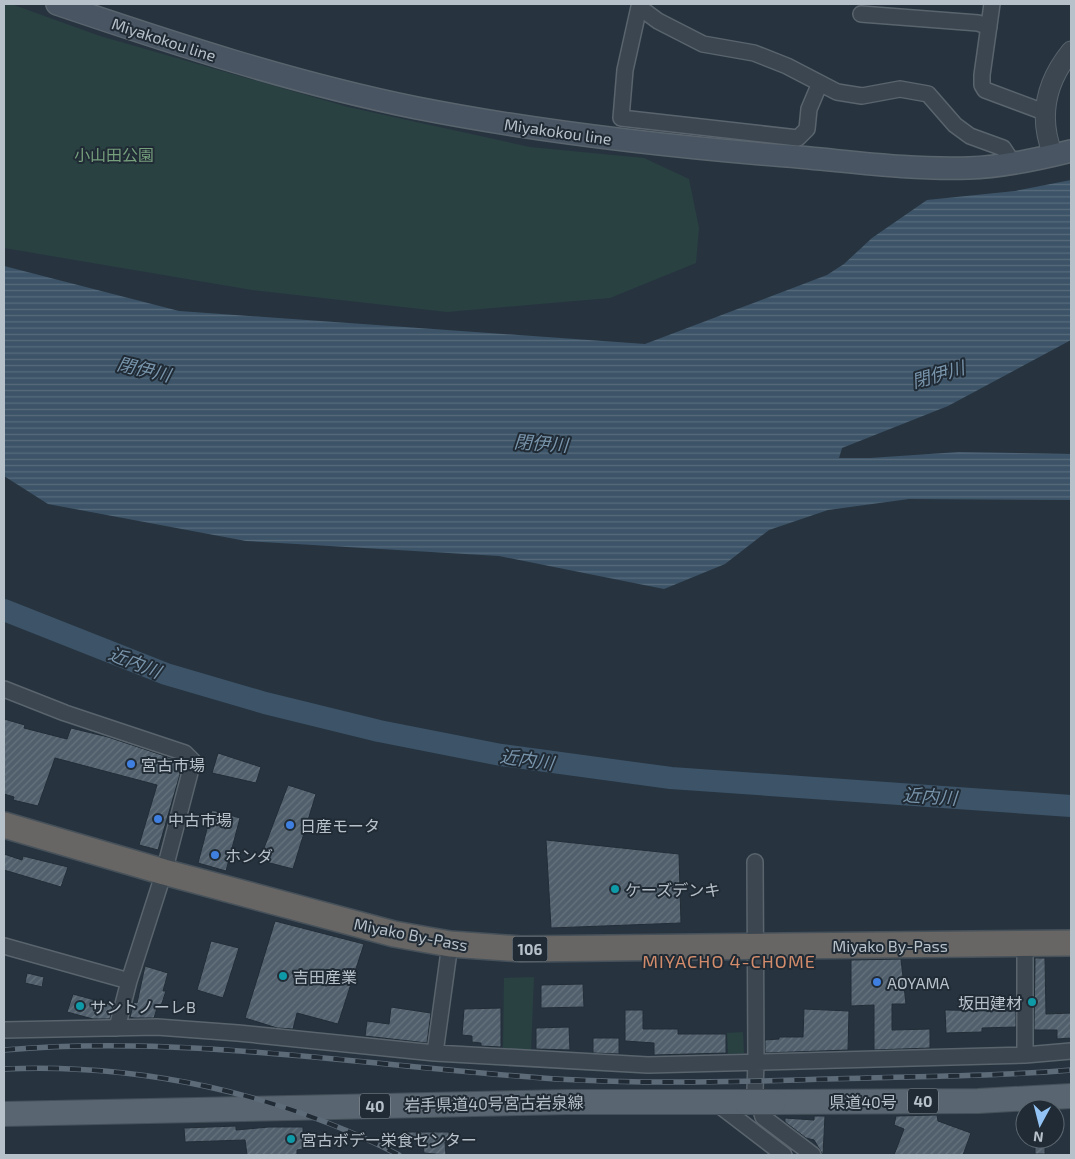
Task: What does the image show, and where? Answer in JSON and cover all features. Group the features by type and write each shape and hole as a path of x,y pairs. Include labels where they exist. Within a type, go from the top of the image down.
{"highway":[{"name":"Miyako By-Pass","path":"4,825 164,872 394,934 450,944 521,949 1071,943"}],"main road":[{"name":"Miyakokou line","path":"58,4 181,46 304,82 414,107 537,130 687,148 922,168 971,168 1013,163 1062,153"},
{"name":"県道40号","path":"774,1102 978,1100 1071,1096"},
{"name":"岩手県道40号宮古岩泉線","path":"4,1114 568,1102 774,1102"}],"street":[{"path":"992,4 982,85 985,90 1044,112"},
{"path":"820,83 809,109 807,129 798,138 621,118 625,70 640,5 658,21 703,44 754,53 787,66 820,83 837,92 862,96 900,89 928,94 955,126 970,136 1003,148 1013,163"},
{"path":"861,14 978,23 989,26"},
{"path":"1062,153 1047,140 1044,112 1050,88 1071,51"},
{"path":"4,689 65,713 185,753 193,761 164,872 129,981 117,1028"},
{"path":"755,862 755,1090 763,1117 812,1155"},
{"path":"435,1054 450,944"},
{"path":"1025,944 1026,1055"},
{"path":"4,946 129,981"},
{"path":"4,1030 157,1028 238,1033 435,1054 648,1065 1026,1055 1071,1051"},
{"path":"715,1102 784,1155"}],"green space":[{"name":"小山田公園","path":"4,4 11,4 100,36 348,107 530,147 644,158 689,179 699,228 696,263 610,298 447,312 252,290 4,248"},
{"path":"534,977 531,1051 503,1050 504,978"},
{"path":"743,1032 744,1053 728,1054 727,1033"}],"water":[{"name":"閉伊川","path":"1071,180 1071,340 948,406 842,448 839,458 870,458 959,452 1071,454 1071,500 909,499 828,510 769,530 725,564 664,589 499,556 246,541 48,504 4,476 4,266 179,311 645,344 827,275 844,264 872,238 927,200 1015,191"}],"building":[{"path":"4,719 25,725 24,728 67,739 71,728 108,737 180,761 183,764 158,850 139,845 157,785 55,758 38,806 13,800 14,797 4,794"},
{"path":"218,753 261,767 256,783 212,773"},
{"name":"日産モータ","path":"288,785 316,794 293,869 266,862 261,856"},
{"path":"212,810 240,818 226,871 198,863"},
{"name":"ケーズデンキ","path":"546,840 679,854 681,923 551,928"},
{"path":"4,854 22,860 23,856 68,867 61,887 4,870"},
{"path":"275,921 364,944 338,1024 297,1013 293,1029 277,1028 245,1018"},
{"path":"211,941 239,948 223,998 197,990"},
{"path":"1035,958 1045,958 1046,1014 1071,1013 1071,1038 1057,1039 1057,1030 1034,1030"},
{"name":"AOYAMA","path":"901,959 906,1004 892,1004 892,1030 930,1029 930,1048 874,1050 874,1005 851,1006 851,960"},
{"path":"145,966 168,973 163,991 166,991 161,1006 158,1005 154,1018 130,1017 134,1002 137,1003"},
{"path":"27,973 44,977 42,987 25,983"},
{"path":"583,984 584,1007 541,1008 541,985"},
{"path":"73,994 113,1005 110,1019 93,1019 67,1012"},
{"path":"391,1007 431,1013 427,1043 365,1036 367,1021 389,1024"},
{"path":"501,1008 501,1047 481,1046 481,1043 472,1042 472,1036 462,1035 464,1009"},
{"path":"804,1009 849,1011 848,1050 765,1053 765,1040 779,1039 779,1037 803,1037"},
{"path":"625,1010 643,1010 643,1029 678,1029 678,1034 726,1034 726,1053 654,1055 654,1043 625,1041"},
{"path":"945,1010 1016,1011 1016,1027 982,1028 982,1032 946,1033"},
{"path":"569,1027 570,1050 536,1049 536,1028"},
{"path":"593,1038 619,1038 619,1054 593,1053"},
{"path":"937,1115 938,1121 971,1133 963,1155 894,1155 904,1129 894,1125 896,1116"},
{"path":"814,1116 825,1116 823,1155 814,1140 806,1138 785,1122 785,1118 814,1120"},
{"path":"236,1126 236,1130 269,1127 303,1127 303,1149 297,1150 297,1155 247,1155 245,1140 185,1142 184,1128"},
{"path":"403,1132 449,1132 449,1142 445,1142 446,1155 424,1153 423,1142"},
{"path":"1035,1149 1045,1149 1045,1154 1035,1154"}],"waterway":[{"name":"近内川","path":"4,610 166,674 265,703 379,731 501,755 671,778 1071,806"}],"railway":[{"path":"4,1050 73,1046 211,1049 487,1074 634,1082 1020,1074 1071,1070"},
{"path":"4,1069 55,1068 106,1071 207,1086 305,1115 353,1133 399,1155"}],"place":[{"name":"宮古市場","path":"131,764"},
{"name":"中古市場","path":"158,819"},
{"name":"日産モータ","path":"290,825"},
{"name":"ホンダ","path":"215,855"},
{"name":"ケーズデンキ","path":"615,889"},
{"name":"吉田産業","path":"283,976"},
{"name":"AOYAMA","path":"877,982"},
{"name":"坂田建材","path":"1032,1002"},
{"name":"サントノーレB","path":"80,1006"},
{"name":"宮古ボデー栄食センター","path":"291,1139"}],"district":[{"name":"MIYACHO 4-CHOME","path":"729,961"}]}
